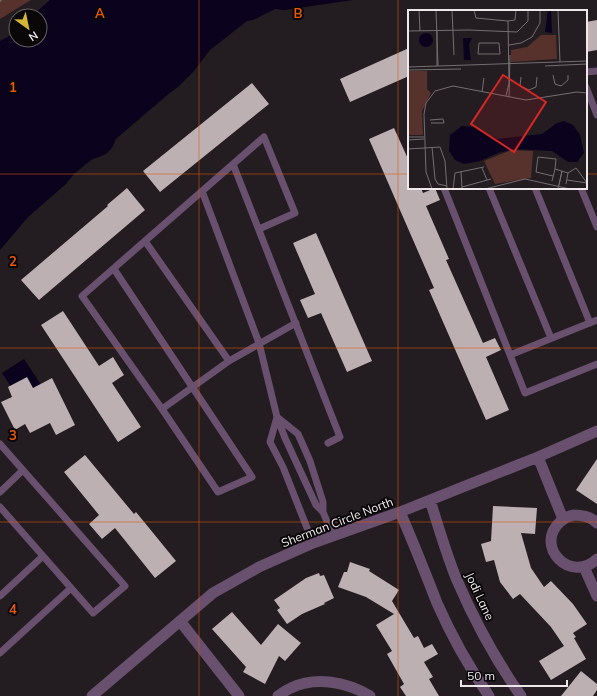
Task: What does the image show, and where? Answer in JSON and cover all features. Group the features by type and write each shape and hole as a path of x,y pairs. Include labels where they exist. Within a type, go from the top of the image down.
{"street":[{"name":"Sherman Circle North","path":"92,696 213,593 259,567 312,543 400,512 538,457 597,431"},
{"path":"538,457 563,519"},
{"name":"Jodi Lane","path":"430,500 456,577 470,609 489,645 521,696"},
{"path":"400,512 422,561 438,603 456,640 489,696"},
{"path":"597,524 588,517 580,515 571,516 563,519 557,525 551,541 557,557 563,563 571,567 584,567 597,559"},
{"path":"584,567 597,596"},
{"path":"180,621 239,696"},
{"path":"278,696 292,687 317,681 342,684 359,689 370,696"}],"lane":[{"path":"587,72 597,71"},
{"path":"587,90 597,115"},
{"path":"114,269 252,477 218,492 162,409 82,296 264,137 295,213 259,229"},
{"path":"233,164 340,437 328,443"},
{"path":"444,189 525,393 597,364"},
{"path":"489,189 551,338"},
{"path":"535,189 590,322"},
{"path":"581,189 597,227"},
{"path":"202,191 258,343 277,417 316,505 323,512 333,536"},
{"path":"145,241 229,361"},
{"path":"510,355 597,320"},
{"path":"162,409 192,386 229,361 258,343 296,323"},
{"path":"277,417 298,434 310,461 323,502 323,512"},
{"path":"277,417 270,442 283,467 312,543"},
{"path":"0,444 125,586 93,613 0,507"},
{"path":"0,492 23,470"},
{"path":"0,596 43,556"},
{"path":"0,653 71,588"}],"shaded area":[{"path":"0,0 31,0 18,8 8,8 8,14 0,19"},
{"path":"50,0 353,0 284,10 275,9 253,20 247,21 210,50 193,72 179,86 116,139 112,148 106,154 91,160 74,174 66,184 28,217 0,250 0,41 8,37 8,48 48,48 48,8 41,8"},
{"path":"24,359 45,391 23,405 2,373"}],"building":[{"path":"597,20 597,50 587,52 587,22"},
{"path":"408,48 408,76 350,102 340,79"},
{"path":"252,83 269,104 160,192 143,171"},
{"path":"394,128 408,159 408,189 421,189 423,193 435,189 440,200 426,206 449,259 446,260 483,343 495,338 501,350 486,357 509,410 486,420 429,290 434,288 369,139"},
{"path":"127,188 145,210 39,300 21,280"},
{"path":"316,233 372,361 347,372 321,313 308,318 300,300 315,294 293,243"},
{"path":"63,311 99,366 113,357 124,375 112,383 141,427 118,442 41,325"},
{"path":"27,377 33,388 52,378 75,425 56,435 50,423 30,433 25,424 15,430 1,402 12,397 8,387"},
{"path":"85,455 134,514 136,512 176,561 155,578 115,528 102,539 89,524 99,515 64,472"},
{"path":"597,459 597,504 576,490"},
{"path":"493,506 537,508 535,534 521,533 531,568 544,587 551,581 573,604 587,624 573,633 576,637 574,638 586,659 551,680 539,661 564,646 551,627 520,594 513,599 500,582 494,560 486,562 481,544 491,541"},
{"path":"350,562 370,569 369,571 399,590 392,601 414,638 418,636 424,648 432,644 438,654 424,662 433,677 429,679 439,696 406,696 400,687 404,684 387,654 392,651 376,625 394,614 366,597 338,587 344,572 347,572"},
{"path":"319,573 320,576 324,575 334,598 324,603 325,604 302,614 287,624 277,610 280,608 274,600 306,578"},
{"path":"232,612 261,645 278,624 301,643 285,661 279,656 265,684 243,672 246,667 212,629"},
{"path":"581,671 597,684 597,690 593,696 561,696"}]}
